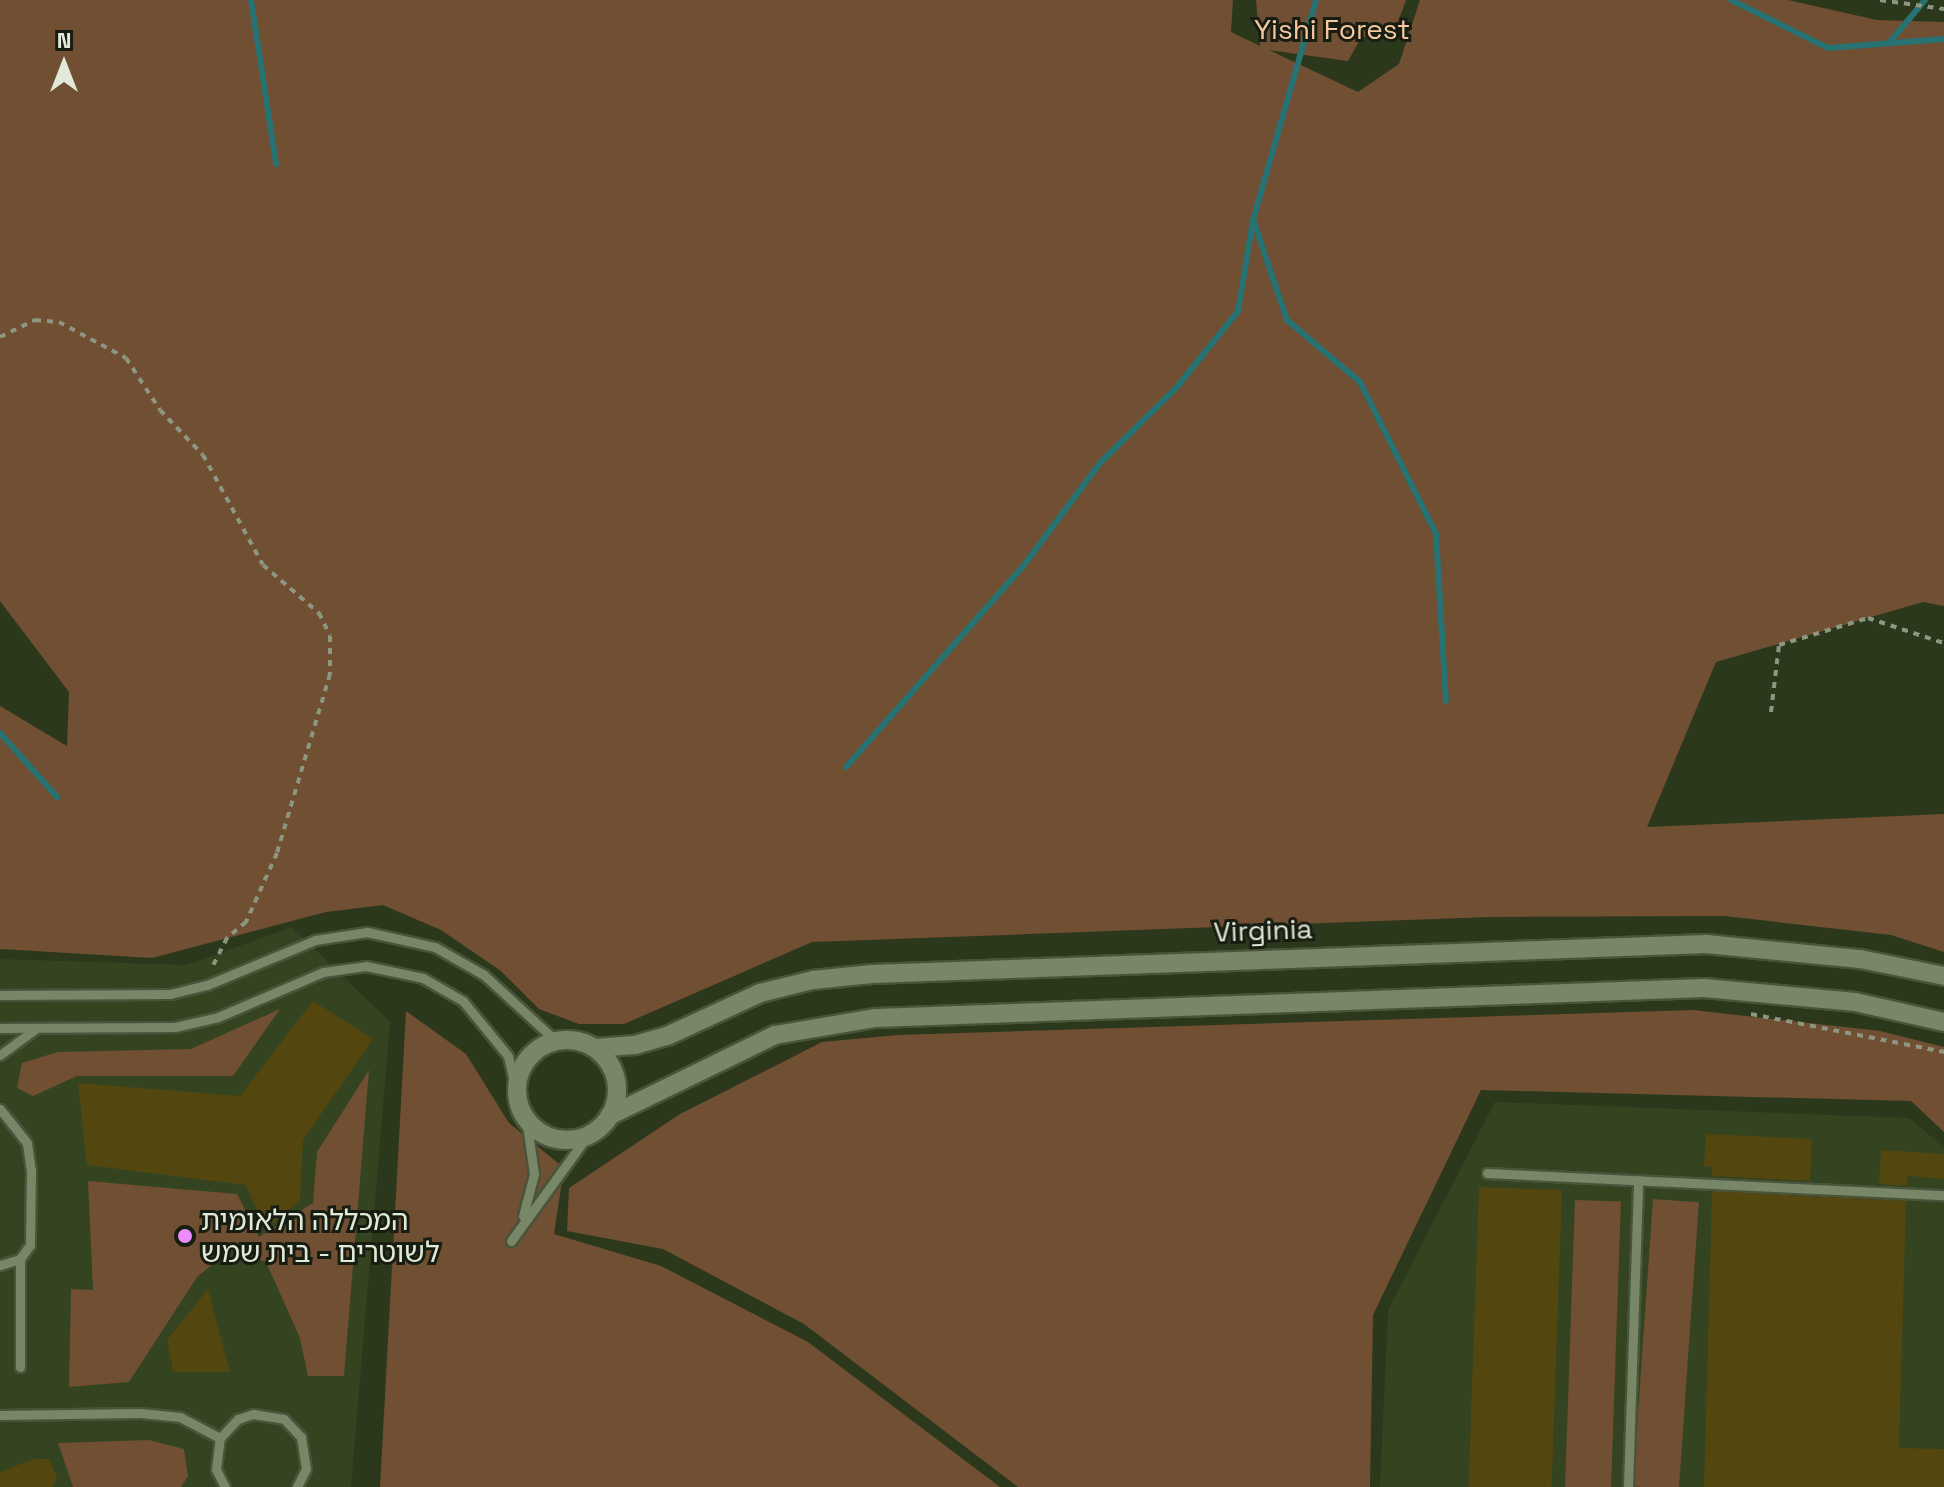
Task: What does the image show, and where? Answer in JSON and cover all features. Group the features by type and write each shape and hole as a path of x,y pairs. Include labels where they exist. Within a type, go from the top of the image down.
{"street":[{"name":"Virginia","path":"595,1048 635,1045 667,1036 760,993 813,980 872,974 1706,944 1860,959 1944,976"},
{"path":"609,1116 615,1102 614,1071 595,1048 556,1041 531,1054 518,1079 517,1094 526,1118 560,1139 588,1135 609,1116 775,1035 876,1018 1704,988 1855,1002 1944,1022"}],"lane":[{"path":"0,995 129,998 207,985 315,940 367,932 435,947 484,975 556,1041"},
{"path":"0,1028 175,1027 218,1017 323,972 366,966 423,978 463,1001 508,1056 517,1094"},
{"path":"0,1055 35,1029"},
{"path":"0,1109 27,1143 31,1170 30,1245 20,1259 20,1367"},
{"path":"521,1224 534,1174 526,1118"},
{"path":"511,1241 588,1135"},
{"path":"1487,1173 1944,1195"},
{"path":"1628,1487 1638,1180"},
{"path":"0,1265 20,1259"},
{"path":"0,1415 141,1413 180,1417 220,1438"},
{"path":"225,1487 216,1469 220,1438 238,1419 253,1414 284,1419 301,1437 306,1453 299,1486"}],"path":[{"path":"1880,0 1944,9"},
{"path":"0,337 35,320 59,322 126,358 160,410 203,455 263,565 319,613 330,636 330,674 277,853 246,922 214,959 207,985"},
{"path":"1771,712 1779,645 1868,618 1944,643"},
{"path":"1748,1013 1944,1052"}],"shaded area":[{"name":"המכללה הלאומית לשוטרים - בית שמש","path":"292,927 390,1022 351,1487 0,1487 0,959 187,965"},
{"path":"1495,1102 1909,1118 1944,1147 1944,1487 1380,1487 1388,1310"}],"green space":[{"name":"Yishi Forest","path":"0,0 1233,0 1231,32 1260,46 1256,0 1406,0 1397,25 1361,38 1348,61 1269,50 1358,92 1399,64 1420,0 1788,0 1877,20 1944,22 1944,606 1923,602 1716,662 1647,827 1944,814 1944,952 1891,935 1724,916 1490,917 812,942 624,1024 579,1024 539,1009 501,971 441,930 383,905 326,912 152,958 0,949 0,706 67,746 69,692 0,601"},
{"path":"280,1009 233,1076 77,1076 33,1096 17,1088 22,1063 58,1052 191,1049"},
{"path":"1693,1010 1880,1031 1944,1047 1944,1132 1911,1101 1481,1090 1373,1315 1370,1487 1018,1487 804,1324 663,1249 567,1231 569,1188 680,1114 822,1042 898,1035"},
{"path":"406,1011 466,1054 509,1123 564,1168 554,1234 661,1266 808,1342 1000,1487 380,1487"},
{"path":"369,1070 344,1376 308,1376 300,1338 266,1262 230,1250 197,1277 129,1382 69,1387 71,1289 93,1290 88,1181 237,1194 259,1237 313,1203 317,1152"},
{"path":"1653,1199 1699,1202 1679,1487 1633,1486"},
{"path":"1575,1200 1621,1202 1611,1487 1565,1487"},
{"path":"149,1440 184,1449 188,1476 181,1487 73,1487 58,1443"}],"building":[{"path":"313,1001 373,1039 303,1140 300,1201 265,1229 246,1185 87,1165 78,1083 240,1096"},
{"path":"1706,1134 1812,1139 1810,1181 1712,1176 1712,1167 1704,1166"},
{"path":"1881,1150 1944,1154 1944,1179 1907,1176 1907,1186 1879,1184"},
{"path":"1479,1187 1562,1190 1552,1487 1469,1487"},
{"path":"1712,1191 1906,1201 1899,1448 1944,1449 1944,1487 1704,1487"},
{"path":"208,1289 230,1372 173,1372 167,1340"},
{"path":"33,1459 49,1459 57,1477 52,1487 0,1487 0,1472"}],"waterway":[{"path":"251,0 276,164"},
{"path":"846,767 1024,565 1100,463 1177,387 1238,311 1253,220 1316,0"},
{"path":"1731,0 1828,48 1944,39"},
{"path":"1889,43 1925,0"},
{"path":"1254,222 1287,320 1360,382 1436,534 1446,701"},
{"path":"0,733 57,797"}],"place":[{"name":"המכללה הלאומית לשוטרים - בית שמש","path":"185,1236"}]}
